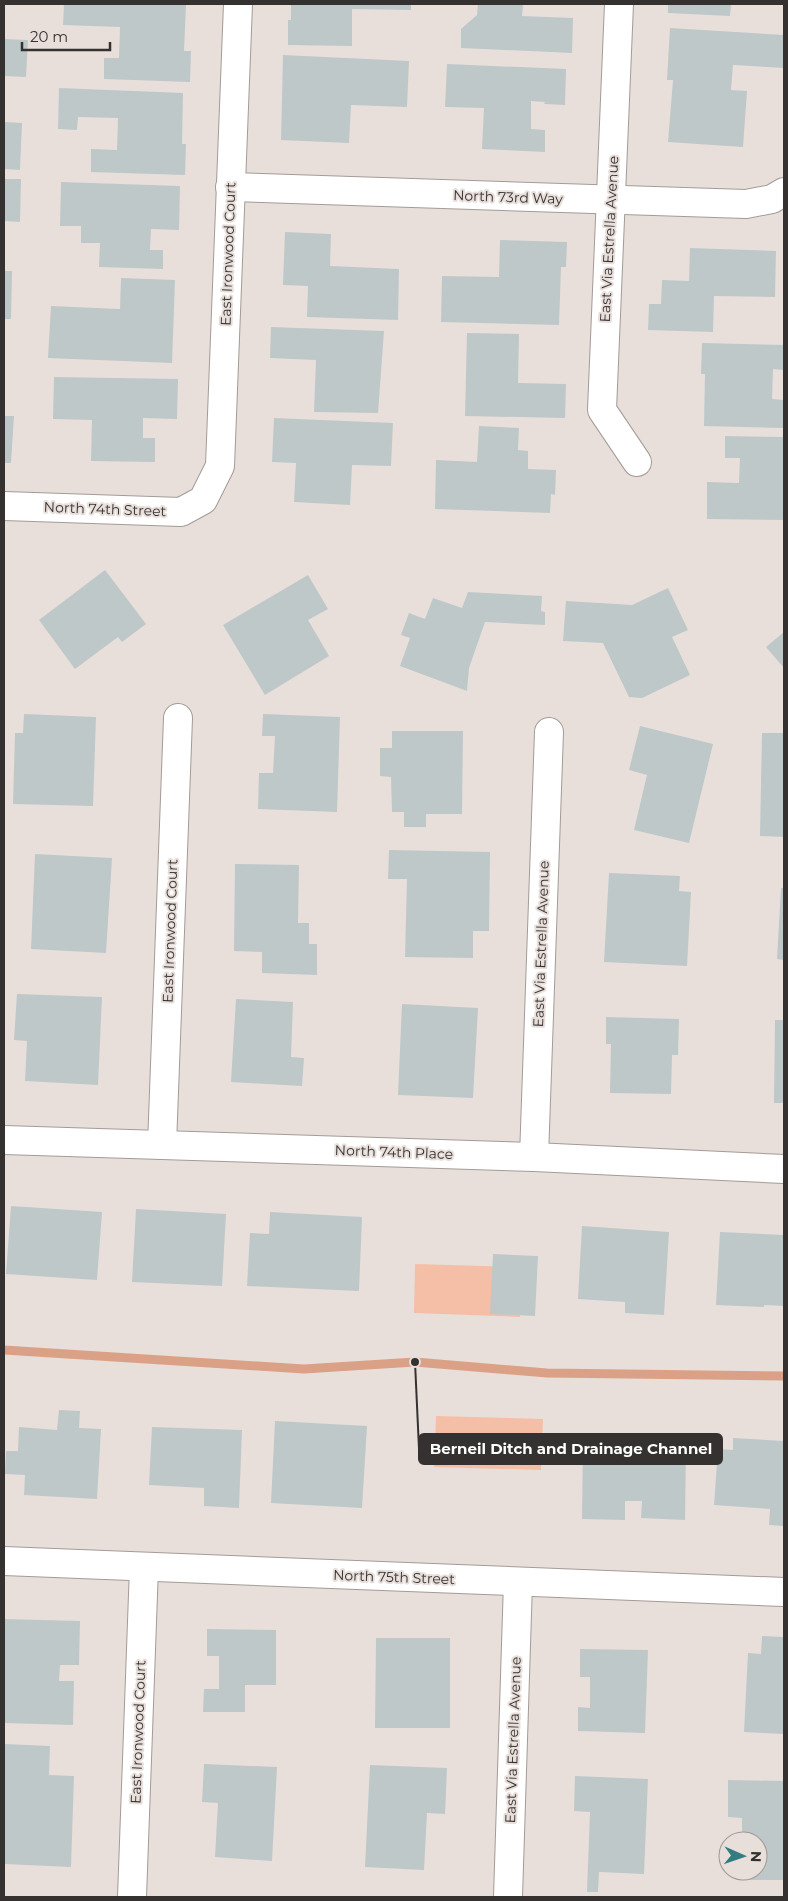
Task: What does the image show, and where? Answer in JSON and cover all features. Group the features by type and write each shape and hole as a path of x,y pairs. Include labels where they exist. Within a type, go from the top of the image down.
{"street":[{"name":"East Ironwood Court","path":"203,500 220,466 238,4"},
{"name":"East Via Estrella Avenue","path":"619,4 602,410 637,462"},
{"name":"North 73rd Way","path":"230,187 746,204 772,199 784,192"},
{"name":"North 74th Street","path":"4,506 181,512 203,500"},
{"name":"East Ironwood Court","path":"162,1145 178,718"},
{"name":"East Via Estrella Avenue","path":"534,1157 549,732"},
{"name":"North 74th Place","path":"4,1140 534,1157 784,1169"},
{"name":"North 75th Street","path":"4,1561 784,1592"},
{"name":"East Ironwood Court","path":"132,1897 144,1567"},
{"name":"East Via Estrella Avenue","path":"508,1897 518,1582"}],"shaded area":[{"path":"415,1264 521,1267 520,1317 414,1313"},
{"path":"436,1416 543,1419 541,1470 434,1467"}],"building":[{"path":"64,4 186,4 184,51 191,51 190,82 104,79 104,58 119,58 120,27 63,25"},
{"path":"291,4 411,4 411,10 352,9 352,46 288,45 288,20 291,20"},
{"path":"478,4 523,4 522,16 573,18 572,53 461,48 461,29 477,15"},
{"path":"668,4 731,4 730,16 668,13"},
{"path":"670,28 784,35 784,68 733,65 731,90 747,91 743,147 668,142 673,80 667,80"},
{"path":"4,39 28,40 26,77 4,76"},
{"path":"283,55 409,61 407,107 351,105 349,143 281,140"},
{"path":"447,64 566,69 565,105 531,101 531,129 545,130 545,152 482,149 484,108 445,107"},
{"path":"59,88 183,93 182,144 186,144 185,175 91,172 91,149 117,150 118,118 78,117 77,130 58,129"},
{"path":"4,122 22,123 20,170 4,169"},
{"path":"4,179 21,179 20,222 4,221"},
{"path":"61,182 180,186 179,230 151,229 150,250 163,250 163,269 99,267 100,243 81,243 81,226 60,226"},
{"path":"285,232 331,234 330,266 399,269 398,320 307,317 308,286 283,285"},
{"path":"500,240 567,242 566,267 561,267 559,325 441,322 442,276 499,277"},
{"path":"690,248 776,251 775,297 714,296 713,332 648,330 649,304 661,304 662,280 689,281"},
{"path":"4,271 12,271 11,319 4,319"},
{"path":"121,278 175,280 172,363 48,358 51,306 120,309"},
{"path":"271,327 384,331 378,413 314,412 316,360 270,358"},
{"path":"467,333 519,334 518,383 566,384 565,418 465,416"},
{"path":"702,343 784,345 784,370 773,369 772,399 784,400 784,428 704,426 705,374 701,374"},
{"path":"54,377 178,379 177,419 143,418 143,438 155,438 155,462 91,461 92,420 53,419"},
{"path":"4,416 14,416 11,463 4,463"},
{"path":"274,418 393,423 391,466 352,465 350,505 294,502 296,463 272,462"},
{"path":"479,426 519,428 518,450 528,451 528,469 556,470 555,495 551,494 550,513 435,509 436,460 477,462"},
{"path":"725,436 784,437 784,520 707,519 707,482 739,483 740,458 725,458"},
{"path":"105,570 146,624 122,642 118,637 75,669 39,620"},
{"path":"308,575 328,609 308,620 329,656 265,695 223,625"},
{"path":"668,588 688,630 672,637 690,675 642,698 629,697 603,643 563,641 566,601 632,605"},
{"path":"468,592 542,596 541,611 545,612 545,625 485,622 469,668 467,691 400,666 410,638 401,635 409,613 425,619 433,598 462,608"},
{"path":"784,632 784,668 766,647"},
{"path":"24,714 96,717 93,806 13,804 15,733 23,733"},
{"path":"263,714 340,717 337,812 258,809 259,773 273,773 275,736 262,736"},
{"path":"640,726 713,744 689,843 634,830 647,775 629,770"},
{"path":"392,731 463,731 462,814 426,814 426,827 404,827 404,812 392,812 391,777 380,776 380,748 392,748"},
{"path":"762,733 784,733 784,837 760,836"},
{"path":"389,850 490,852 489,931 473,931 473,958 405,957 407,879 388,879"},
{"path":"35,854 112,858 106,953 31,949"},
{"path":"235,864 299,865 298,923 309,923 309,944 317,944 317,975 262,973 262,952 234,951"},
{"path":"609,873 680,876 679,891 691,892 687,966 604,962"},
{"path":"781,888 784,888 784,960 777,959"},
{"path":"17,994 102,997 98,1085 25,1081 27,1041 14,1040"},
{"path":"236,999 293,1002 291,1057 304,1058 302,1086 231,1082"},
{"path":"402,1004 478,1008 473,1098 398,1095"},
{"path":"606,1017 679,1019 678,1055 672,1055 671,1094 610,1093 611,1044 606,1044"},
{"path":"775,1020 784,1020 784,1103 774,1103"},
{"path":"11,1206 102,1212 97,1280 6,1274"},
{"path":"136,1209 226,1214 222,1286 132,1282"},
{"path":"270,1212 362,1217 359,1291 247,1286 250,1233 269,1234"},
{"path":"582,1226 669,1232 664,1315 625,1313 625,1302 578,1299"},
{"path":"720,1232 784,1235 784,1306 716,1305"},
{"path":"493,1254 538,1256 535,1316 490,1314"},
{"path":"59,1410 80,1411 79,1428 101,1429 97,1499 24,1495 25,1475 5,1474 6,1451 18,1451 19,1427 57,1430"},
{"path":"275,1421 367,1426 362,1508 271,1503"},
{"path":"152,1427 242,1430 239,1508 204,1506 204,1488 149,1485"},
{"path":"733,1438 784,1441 784,1526 769,1525 770,1509 714,1505 718,1449 733,1450"},
{"path":"583,1439 616,1440 616,1446 686,1448 685,1520 641,1518 642,1501 625,1501 625,1520 582,1519"},
{"path":"4,1619 80,1621 79,1665 60,1665 59,1681 74,1681 73,1725 4,1723"},
{"path":"207,1629 276,1630 276,1685 245,1685 245,1712 203,1712 204,1689 219,1689 219,1656 207,1656"},
{"path":"762,1636 784,1637 784,1734 744,1732 748,1653 761,1654"},
{"path":"376,1638 450,1638 450,1728 375,1728"},
{"path":"580,1649 648,1650 645,1733 578,1731 578,1707 590,1708 590,1677 580,1677"},
{"path":"4,1744 50,1746 49,1775 74,1776 71,1867 4,1864"},
{"path":"204,1764 277,1767 272,1861 215,1857 218,1803 202,1802"},
{"path":"370,1765 447,1768 445,1814 427,1813 424,1870 365,1867"},
{"path":"575,1776 648,1779 644,1874 599,1872 598,1892 587,1892 590,1812 574,1811"},
{"path":"728,1780 784,1781 784,1880 768,1880 768,1831 742,1831 742,1818 728,1817"}],"waterway":[{"path":"4,1350 304,1369 415,1362 547,1373 784,1376"}],"place":[{"name":"Berneil Ditch and Drainage Channel","path":"415,1362"}]}
